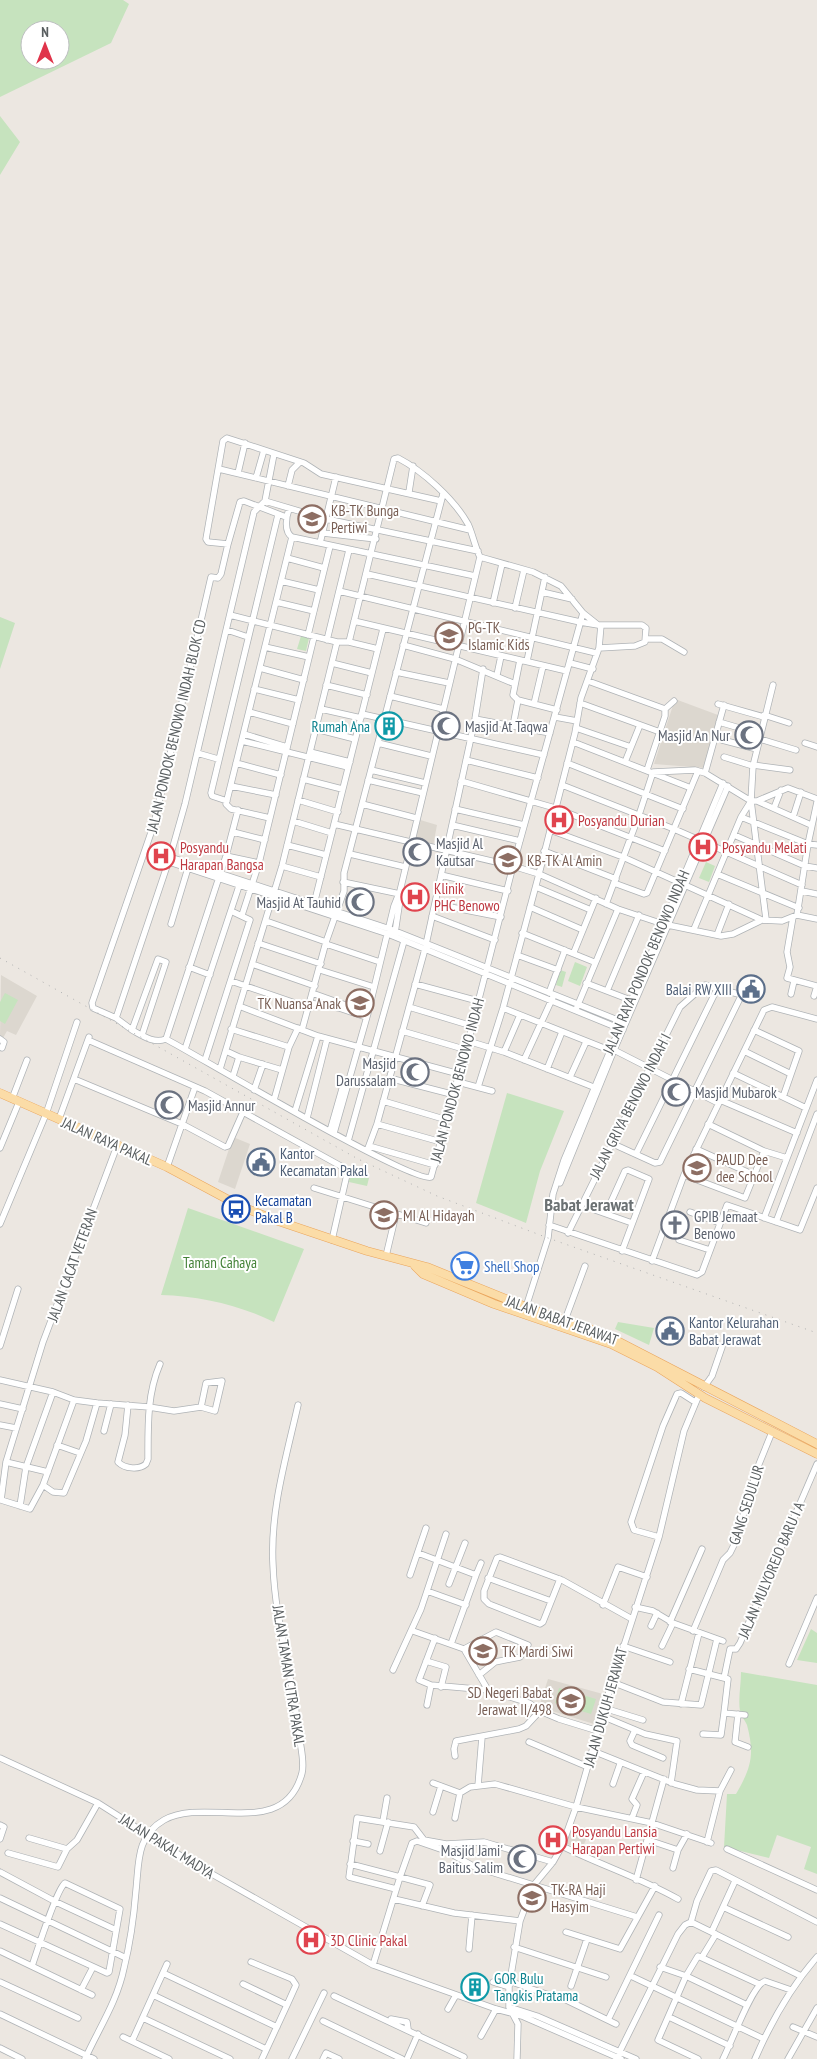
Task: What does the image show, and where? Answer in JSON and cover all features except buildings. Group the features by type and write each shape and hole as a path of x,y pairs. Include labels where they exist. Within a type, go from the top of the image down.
{"main road":[{"name":"JALAN RAYA PAKAL","path":"0,1093 16,1100 44,1117 58,1119 114,1151 167,1167 213,1191"},
{"name":"JALAN BABAT JERAWAT","path":"213,1191 240,1206 275,1220 332,1240 467,1282 526,1307 624,1343 671,1367 704,1387 817,1444"},
{"name":"JALAN BABAT JERAWAT","path":"414,1265 423,1274 494,1304 611,1344 657,1367 697,1399 770,1435 817,1454"}],"street":[{"path":"286,517 244,501 240,502 228,544 208,542 206,539 224,439 245,443 300,462 317,472 409,492 442,497"},
{"path":"238,473 245,443"},
{"path":"256,478 264,450"},
{"path":"116,1018 169,859 197,753 254,512 260,508 264,501 274,454"},
{"path":"332,1132 380,962 392,933 410,842 479,554 465,520 442,497 427,476 413,466 396,458 349,642"},
{"path":"288,486 292,470 300,462"},
{"path":"409,492 413,466"},
{"path":"219,469 470,530"},
{"path":"320,543 336,477"},
{"path":"274,1100 290,1047 300,1029 315,986 326,943 344,891 344,882 362,804 442,497"},
{"path":"264,501 326,519 479,554 502,564 545,577 564,588 583,613 600,625"},
{"path":"289,509 286,517 288,534 292,537 475,576"},
{"path":"227,802 211,794 278,515"},
{"path":"323,533 376,540"},
{"path":"270,818 229,808 227,802 292,537"},
{"name":"JALAN PONDOK BENOWO INDAH BLOK CD","path":"116,1018 94,1008 92,1003 154,824 211,578 220,577 228,544"},
{"path":"242,915 259,864 304,680 309,657 314,611 330,546"},
{"path":"327,640 349,550"},
{"path":"287,558 324,568"},
{"path":"493,603 502,564"},
{"path":"515,608 524,570"},
{"path":"339,592 574,648 598,650 635,646 644,643 646,639 646,629 644,626 600,625 537,614 366,574"},
{"path":"545,577 531,638 513,695 518,700 557,710"},
{"path":"281,581 319,590"},
{"path":"542,592 572,599"},
{"path":"276,602 314,611"},
{"path":"513,866 583,613"},
{"path":"230,616 327,640 349,642 378,649"},
{"path":"354,621 567,672"},
{"path":"478,1087 491,1048 536,887 573,742 580,703 598,650 600,625"},
{"path":"313,907 383,629"},
{"path":"227,630 248,637"},
{"path":"646,639 659,638 684,652"},
{"path":"220,1069 288,845 337,642"},
{"path":"403,645 455,659 483,669 515,684"},
{"path":"265,647 309,657"},
{"path":"497,675 501,656"},
{"path":"332,663 372,673"},
{"path":"570,663 592,669"},
{"path":"534,704 543,666"},
{"path":"260,668 304,680"},
{"path":"435,1165 368,1148 377,1124 426,946 475,719 483,669"},
{"path":"396,672 449,683"},
{"path":"588,681 665,709"},
{"path":"326,685 367,695"},
{"path":"254,689 299,700"},
{"path":"764,920 753,822 753,765 772,689"},
{"path":"390,696 443,709"},
{"path":"513,726 518,700"},
{"path":"665,709 674,701"},
{"path":"580,703 660,732"},
{"path":"705,773 719,722 721,704 789,723"},
{"path":"321,709 384,718 437,732 544,755"},
{"path":"606,904 647,794 650,771 666,716 665,709"},
{"path":"249,712 293,724"},
{"path":"555,717 631,746"},
{"path":"475,719 550,733"},
{"path":"719,722 796,750"},
{"path":"625,762 640,725"},
{"path":"316,729 355,739"},
{"path":"243,738 309,756 349,764"},
{"path":"722,740 757,748"},
{"path":"573,742 691,788"},
{"path":"378,743 431,756"},
{"path":"805,743 817,747"},
{"path":"197,753 218,759"},
{"path":"724,758 753,765 790,770"},
{"path":"466,760 538,778"},
{"path":"236,763 281,775"},
{"path":"567,763 683,809"},
{"path":"371,770 425,783"},
{"path":"650,771 698,771 705,773 754,801 811,825"},
{"path":"544,851 646,894 698,771"},
{"path":"303,779 342,789"},
{"path":"368,780 422,793"},
{"path":"461,781 556,808 665,851"},
{"path":"562,785 674,829 817,894"},
{"name":"JALAN RAYA PONDOK BENOWO INDAH","path":"526,1307 548,1238 555,1186 611,1050 725,785"},
{"path":"231,786 276,795"},
{"path":"694,929 741,817 754,801 788,788 801,792 817,801 811,825 799,908 795,916 787,952 790,967 787,978 817,986 814,996"},
{"path":"774,808 781,790"},
{"path":"794,817 801,792"},
{"path":"298,800 338,812"},
{"path":"362,804 416,818"},
{"path":"455,809 524,825"},
{"path":"166,1039 226,856 238,810"},
{"path":"741,817 808,844 817,845"},
{"path":"293,821 332,833"},
{"path":"334,824 513,866 539,874 618,909 666,924 717,935 733,934 764,920"},
{"path":"452,826 520,841"},
{"path":"550,830 623,857 764,920 782,921 795,916 814,919 817,924"},
{"path":"233,832 265,840"},
{"path":"734,834 805,866 817,868"},
{"path":"288,845 326,855"},
{"path":"350,854 406,867"},
{"path":"226,856 259,864"},
{"path":"169,859 188,868 219,876"},
{"path":"169,859 392,933 510,979 622,1026"},
{"path":"282,866 321,876"},
{"name":"JALAN PONDOK BENOWO INDAH","path":"116,1018 142,1035 156,1041 166,1039 185,1049 254,1090 348,1141 368,1148 424,1178 431,1177 455,1095 459,1074 464,1064 468,1041 513,866"},
{"path":"171,924 188,868"},
{"path":"717,874 799,908"},
{"path":"441,875 508,891"},
{"path":"344,882 400,893"},
{"path":"185,1049 240,883"},
{"path":"536,887 591,910"},
{"path":"574,952 596,898"},
{"path":"435,904 501,918"},
{"path":"717,935 729,904"},
{"path":"530,907 583,930"},
{"path":"577,1007 594,962 618,909"},
{"path":"205,1060 250,920 231,911"},
{"path":"432,916 495,940"},
{"path":"607,991 639,916"},
{"path":"266,921 380,962"},
{"path":"392,933 404,940 426,946"},
{"path":"522,933 574,952 594,962"},
{"path":"348,1141 404,940"},
{"path":"258,943 374,987"},
{"path":"524,1060 541,1024 565,950"},
{"path":"517,955 558,970"},
{"path":"132,1030 156,960 165,962 142,1035"},
{"path":"252,964 315,986"},
{"path":"189,967 210,975"},
{"path":"231,981 308,1005 366,1013"},
{"path":"791,994 794,981"},
{"path":"586,983 633,1001"},
{"path":"415,984 478,1001"},
{"name":"JALAN GRIYA BENOWO INDAH I","path":"568,1232 680,1007 703,986 718,988"},
{"path":"611,1144 656,1163 660,1162 746,986"},
{"path":"636,1154 718,988 742,995"},
{"path":"312,993 366,1013"},
{"path":"239,1006 318,1036 459,1074"},
{"path":"652,1261 684,1175 764,1010 769,1007 817,1019"},
{"path":"409,1008 472,1026"},
{"path":"502,1008 586,1042 611,1050 719,1102 797,1133"},
{"path":"504,1052 520,1015"},
{"path":"0,1224 44,1117 77,1022"},
{"path":"232,1029 290,1047"},
{"path":"754,1030 798,1050 783,1097"},
{"path":"402,1032 467,1050"},
{"path":"547,1069 562,1032"},
{"path":"295,1111 318,1036"},
{"path":"307,1118 327,1038"},
{"path":"0,1039 4,1042 2,1048"},
{"path":"58,1119 88,1039 229,1104 348,1170 332,1240"},
{"path":"468,1041 504,1052 596,1087"},
{"path":"570,1077 586,1042"},
{"path":"226,1051 282,1070"},
{"path":"744,1051 791,1074"},
{"path":"233,1076 239,1056"},
{"path":"0,1148 27,1060"},
{"path":"254,1090 263,1064"},
{"path":"733,1073 806,1108"},
{"path":"389,1078 455,1095"},
{"path":"74,1079 182,1124 226,1148 243,1112"},
{"path":"765,1218 817,1080"},
{"path":"458,1082 492,1092"},
{"path":"167,1167 195,1087"},
{"path":"383,1101 447,1120"},
{"path":"775,1222 817,1114"},
{"path":"377,1124 441,1142"},
{"path":"708,1124 764,1151 787,1158"},
{"path":"696,1149 754,1174"},
{"name":"JALAN CACAT VETERAN","path":"20,1506 1,1499 6,1462 45,1334 114,1151"},
{"path":"684,1175 742,1198 746,1197 764,1151"},
{"path":"606,1213 625,1171 628,1170 649,1179 622,1251"},
{"path":"314,1188 426,1224"},
{"path":"549,1225 697,1275 702,1272 726,1207 730,1205 797,1230 801,1228 817,1188"},
{"path":"595,1210 632,1223"},
{"path":"690,1212 720,1223"},
{"path":"386,1256 396,1214"},
{"path":"680,1240 710,1250"},
{"path":"565,1320 585,1266"},
{"path":"0,1346 18,1289"},
{"path":"704,1387 712,1376 722,1347"},
{"path":"128,1405 125,1435 118,1462 130,1468 141,1468 148,1459 149,1406 154,1378 160,1364"},
{"path":"0,1380 53,1392 74,1400 149,1406 174,1411 201,1407 215,1411 222,1381 206,1383 201,1407"},
{"path":"53,1392 26,1466 20,1506 32,1508 40,1487 43,1485 74,1400"},
{"path":"659,1537 634,1530 631,1522 663,1426 677,1394 681,1393 697,1399"},
{"name":"JALAN DUKUH JERAWAT","path":"517,2059 518,2024 509,2007 509,1984 520,1921 533,1886 553,1862 562,1846 576,1807 623,1646 659,1537 684,1431 697,1399"},
{"path":"43,1485 54,1492 64,1493 89,1432 97,1403"},
{"path":"0,1404 23,1409"},
{"path":"104,1432 111,1404"},
{"name":"JALAN TAMAN CITRA PAKAL","path":"86,2057 111,2011 126,1958 136,1890 137,1861 140,1848 148,1835 164,1820 184,1814 258,1813 274,1809 288,1800 297,1787 302,1771 296,1701 272,1565 277,1497 298,1405"},
{"path":"0,1425 16,1428"},
{"name":"GANG SEDULUR","path":"692,1631 723,1560 730,1553 734,1545 770,1435"},
{"path":"57,1445 80,1453"},
{"path":"6,1462 48,1472"},
{"name":"JALAN MULYOREJO BARU I A","path":"724,1678 730,1649 736,1649 817,1464"},
{"path":"410,1575 426,1528"},
{"path":"393,1670 413,1630 446,1534"},
{"path":"449,1584 465,1543"},
{"path":"662,1646 702,1549"},
{"path":"418,1553 476,1575"},
{"path":"560,1579 543,1622 538,1624 486,1602 484,1591 488,1578 497,1558 500,1557 560,1579 603,1605 632,1619"},
{"path":"451,1644 481,1563"},
{"path":"603,1605 618,1567 647,1577"},
{"path":"488,1578 551,1601"},
{"path":"427,1592 466,1605"},
{"path":"789,1664 817,1598"},
{"path":"612,1682 663,1702 703,1704 720,1640 671,1623 657,1613 636,1607"},
{"path":"651,1626 657,1613"},
{"path":"413,1630 464,1649 488,1690"},
{"path":"464,1649 496,1632 528,1645 516,1659 503,1659 479,1675"},
{"path":"681,1704 699,1633"},
{"path":"435,1638 419,1680 441,1687 488,1690 529,1703 540,1711 598,1731"},
{"path":"623,1646 670,1662"},
{"path":"426,1661 446,1667 441,1687"},
{"path":"689,1669 724,1678 729,1682 721,1735 703,1734"},
{"path":"427,1705 431,1685"},
{"path":"604,1708 643,1720"},
{"path":"454,1756 456,1741 519,1729 526,1726 540,1711"},
{"path":"724,1713 745,1715"},
{"path":"738,1714 735,1742 748,1747"},
{"path":"602,1716 635,1730 677,1741 671,1783"},
{"path":"635,1730 630,1741 632,1745 663,1758"},
{"path":"478,1786 482,1736"},
{"path":"529,1742 588,1767"},
{"path":"592,1751 620,1764 671,1783 697,1790 720,1791"},
{"name":"JALAN PAKAL MADYA","path":"0,1758 98,1803 189,1861 373,1965 512,2013 619,2056"},
{"path":"613,1784 620,1764"},
{"path":"433,1783 460,1793 478,1786 495,1784 576,1807 652,1823 688,1834 709,1843 720,1791 731,1770"},
{"path":"632,1818 637,1805 632,1799 644,1772"},
{"path":"636,1880 664,1779"},
{"path":"433,1812 441,1786"},
{"path":"455,1818 460,1793"},
{"path":"380,1851 387,1798"},
{"path":"8,1853 56,1868 67,1849 77,1840 98,1803"},
{"path":"396,1889 351,1878 349,1875 357,1818 385,1821 417,1828 425,1842 475,1866 533,1886 637,1917"},
{"path":"0,1825 4,1827 4,1831 0,1838"},
{"path":"673,1868 678,1850 688,1834"},
{"path":"29,1838 67,1849"},
{"path":"648,1840 678,1850"},
{"path":"353,1841 368,1844"},
{"path":"373,1965 412,1843 417,1841 446,1844 484,1842 553,1862"},
{"path":"446,1844 446,1851"},
{"path":"562,1846 636,1880 655,1886 678,1899"},
{"path":"727,1849 817,1890"},
{"path":"350,1864 430,1885 422,1906"},
{"path":"619,2056 660,1967 681,1928 691,1922 697,1901 711,1871 716,1870 817,1922"},
{"path":"0,1872 56,1902 116,1930"},
{"path":"702,1957 736,1881"},
{"path":"0,1924 40,1943 107,1973 109,1972 120,1909 65,1883 62,1885 40,1943 32,1966"},
{"path":"566,1932 618,1950 622,1948 655,1886"},
{"path":"0,1898 126,1958"},
{"path":"394,1900 472,1915 520,1921"},
{"path":"723,1907 788,1938"},
{"path":"469,1949 472,1915"},
{"path":"608,2020 659,1915"},
{"path":"691,1922 801,1976"},
{"path":"571,1986 587,1940"},
{"path":"514,1947 606,1977"},
{"path":"0,1951 92,1995"},
{"path":"698,2059 658,2041 686,1976 698,1956 759,1984"},
{"path":"755,2059 791,1990 817,1957"},
{"path":"251,1962 296,1982 262,2059"},
{"path":"132,2041 167,1964"},
{"path":"81,1990 93,1967"},
{"path":"660,1967 686,1976 747,2005"},
{"path":"163,1973 277,2027"},
{"path":"631,1976 764,2039"},
{"path":"723,2059 739,2027 747,2005 759,1984 764,1981 791,1990"},
{"path":"0,1982 78,2018"},
{"path":"493,1982 509,1984 548,1995"},
{"path":"243,1984 287,2005"},
{"path":"292,2059 324,1993"},
{"path":"153,1995 266,2049"},
{"path":"448,2009 456,1995"},
{"path":"334,1996 408,2029 464,2057"},
{"path":"558,1996 616,2024"},
{"path":"481,2036 499,2010 509,2007 523,2010 619,2056 636,2059"},
{"path":"788,2059 817,2008"},
{"path":"0,2014 86,2057 94,2059"},
{"path":"668,2017 730,2046"},
{"path":"143,2018 230,2059"},
{"path":"323,2022 402,2059"},
{"path":"793,2027 817,2037"},
{"path":"407,2059 418,2034"},
{"path":"123,2037 168,2059"},
{"path":"0,2048 22,2059"},
{"path":"325,2056 339,2059"}],"shaded area":[{"path":"675,699 718,715 705,768 654,764"},
{"path":"417,819 437,825 433,846 411,840"},
{"path":"1,975 37,996 16,1035 7,1031 3,1038 0,1037"},
{"path":"233,1137 250,1144 235,1189 218,1182"},
{"name":"SD Negeri Babat Jerawat II/498","path":"548,1679 603,1694 594,1724 539,1707"},
{"path":"570,1828 588,1835 581,1851 564,1842"}],"green space":[{"path":"0,0 123,0 129,4 111,43 70,63 70,20 20,20 20,70 56,70 0,97"},
{"path":"0,116 20,142 0,175"},
{"path":"0,617 15,623 0,669"},
{"path":"301,636 309,638 306,651 297,649"},
{"path":"706,862 715,866 709,882 699,878"},
{"path":"575,962 587,967 580,986 568,981"},
{"path":"560,970 566,972 562,987 556,985"},
{"path":"5,993 18,1000 5,1024 0,1021 0,1002"},
{"path":"507,1093 564,1111 540,1171 526,1223 476,1203"},
{"path":"351,1173 369,1178 367,1186 349,1182"},
{"name":"Taman Cahaya","path":"188,1208 304,1249 274,1322 219,1302 161,1295"},
{"path":"618,1322 654,1328 649,1345 615,1329"},
{"path":"811,1629 817,1633 817,1663 797,1660"},
{"path":"741,1672 817,1685 817,1874 804,1869 811,1847 777,1835 769,1858 724,1847 727,1794 736,1794 748,1769 751,1753 747,1725 740,1711"},
{"path":"559,1688 596,1699 591,1714 555,1703"}],"railway":[{"path":"0,958 358,1159 437,1196 548,1238 817,1333"}],"place":[{"name":"KB-TK Bunga Pertiwi","path":"312,519"},
{"name":"PG-TK Islamic Kids","path":"449,636"},
{"name":"Rumah Ana","path":"389,726"},
{"name":"Masjid At Taqwa","path":"446,726"},
{"name":"Masjid An Nur","path":"749,735"},
{"name":"Posyandu Durian","path":"559,820"},
{"name":"Posyandu Melati","path":"703,847"},
{"name":"Masjid Al Kautsar","path":"417,852"},
{"name":"Posyandu Harapan Bangsa","path":"161,856"},
{"name":"KB-TK Al Amin","path":"508,860"},
{"name":"Klinik PHC Benowo","path":"415,897"},
{"name":"Masjid At Tauhid","path":"360,902"},
{"name":"Balai RW XIII","path":"751,989"},
{"name":"TK Nuansa Anak","path":"360,1003"},
{"name":"Masjid Darussalam","path":"415,1072"},
{"name":"Masjid Mubarok","path":"676,1092"},
{"name":"Masjid Annur","path":"169,1105"},
{"name":"Kantor Kecamatan Pakal","path":"261,1162"},
{"name":"PAUD Dee dee School","path":"697,1168"},
{"name":"Kecamatan Pakal B","path":"236,1209"},
{"name":"MI Al Hidayah","path":"384,1215"},
{"name":"GPIB Jemaat Benowo","path":"675,1225"},
{"name":"Shell Shop","path":"465,1266"},
{"name":"Kantor Kelurahan Babat Jerawat","path":"670,1331"},
{"name":"TK Mardi Siwi","path":"483,1651"},
{"name":"SD Negeri Babat Jerawat II/498","path":"571,1701"},
{"name":"Posyandu Lansia Harapan Pertiwi","path":"553,1840"},
{"name":"Masjid Jami' Baitus Salim","path":"522,1859"},
{"name":"TK-RA Haji Hasyim","path":"532,1898"},
{"name":"3D Clinic Pakal","path":"311,1940"},
{"name":"GOR Bulu Tangkis Pratama","path":"475,1987"}],"district":[{"name":"Babat Jerawat","path":"589,1204"}]}
